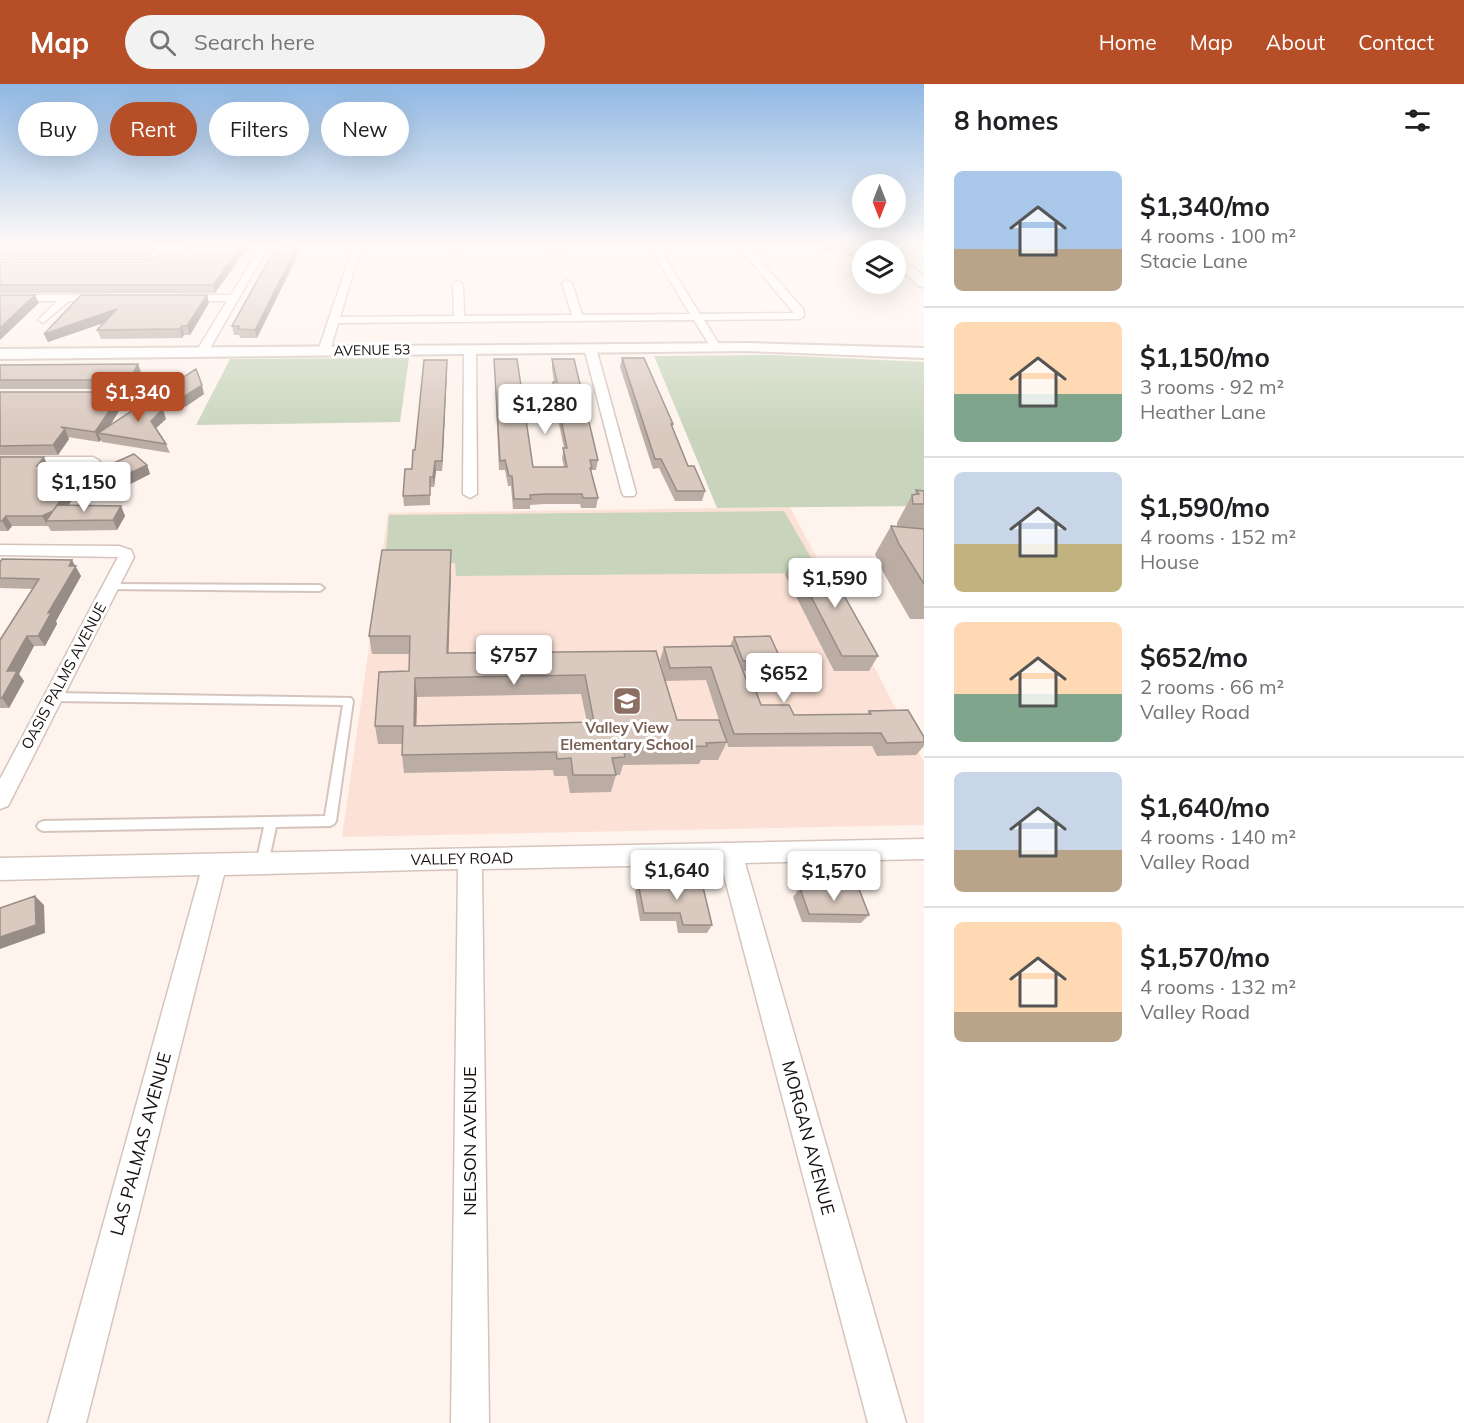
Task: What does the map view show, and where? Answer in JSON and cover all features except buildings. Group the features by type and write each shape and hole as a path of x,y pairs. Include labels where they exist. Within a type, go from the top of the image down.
{"street":[{"path":"44,321 55,309"},
{"path":"202,352 226,309"},
{"path":"324,351 337,309"},
{"path":"459,309 459,319"},
{"path":"575,309 578,318"},
{"path":"692,309 716,347"},
{"path":"334,320 799,316 798,309"},
{"name":"AVENUE 53","path":"0,354 716,347 924,352"},
{"path":"590,348 629,493"},
{"path":"470,349 470,494"},
{"path":"78,395 138,395"},
{"path":"0,461 93,461"},
{"name":"OASIS PALMS AVENUE","path":"0,550 119,551 125,553 126,557 0,800"},
{"name":"VALLEY ROAD","path":"0,869 924,849"},
{"name":"MORGAN AVENUE","path":"730,853 887,1423"},
{"name":"NELSON AVENUE","path":"470,859 470,1423"},
{"name":"LAS PALMAS AVENUE","path":"67,1423 215,865"}],"lane":[{"path":"224,588 227,578"},
{"path":"111,587 320,588"},
{"path":"43,826 330,821 348,701 54,697"},
{"path":"262,864 271,822"}],"shaded area":[{"name":"Valley View Elementary School","path":"790,507 924,762 924,825 342,837 388,513"}],"green space":[{"path":"776,355 924,362 924,506 717,508 654,356"},
{"path":"409,358 400,422 196,425 230,359"},
{"path":"784,511 820,573 456,576 455,563 385,563 389,515"}],"place":[{"name":"Valley View Elementary School","path":"627,701"}]}
